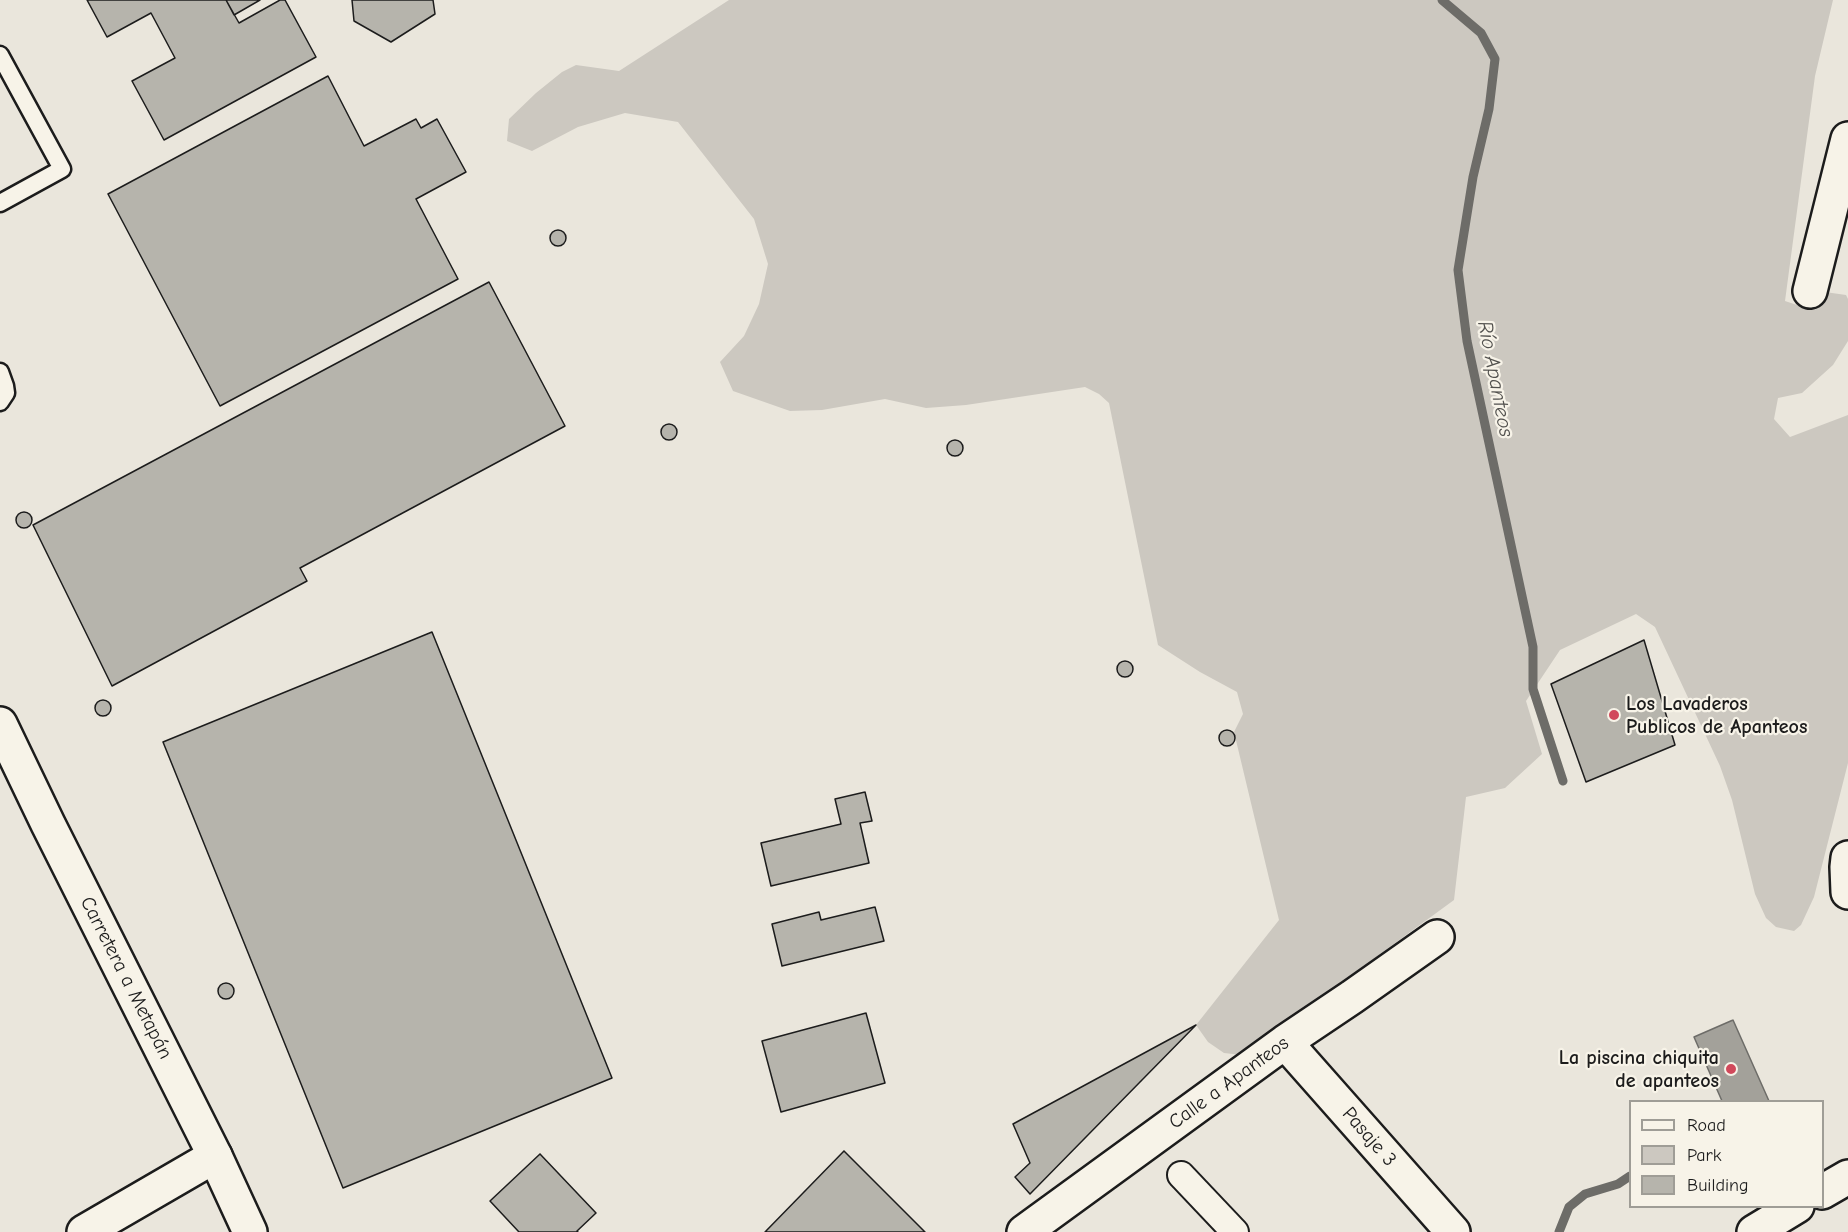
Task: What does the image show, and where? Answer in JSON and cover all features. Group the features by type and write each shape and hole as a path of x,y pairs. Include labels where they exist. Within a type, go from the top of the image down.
{"street":[{"path":"1810,291 1848,139"},
{"name":"Carretera a Metapán","path":"0,724 216,1156 250,1232"},
{"path":"1848,858 1846,867 1848,892"},
{"name":"Calle a Apanteos","path":"1040,1228 1285,1042 1437,937"},
{"name":"Pasaje 3","path":"1285,1042 1453,1232"},
{"path":"84,1232 216,1156"},
{"path":"1181,1175 1235,1232"},
{"path":"1824,1191 1848,1177"},
{"path":"1754,1232 1794,1208"}],"lane":[{"path":"0,55 62,169 0,203"},
{"path":"0,372 6,393 0,402"}],"green space":[{"path":"729,0 1833,0 1815,76 1785,301 1800,306 1825,292 1846,295 1848,299 1848,341 1833,365 1802,393 1778,398 1774,419 1790,437 1848,415 1848,763 1814,897 1801,925 1794,931 1776,927 1766,918 1755,894 1732,800 1720,766 1655,627 1636,614 1560,650 1526,701 1542,754 1505,788 1466,797 1454,900 1242,1055 1224,1053 1208,1042 1196,1025 1279,920 1234,732 1243,714 1237,692 1158,645 1109,403 1099,394 1085,387 966,405 926,408 885,399 822,410 790,411 733,391 720,362 744,336 759,304 768,264 754,219 678,122 625,113 578,127 532,151 507,141 509,119 562,72 576,65 619,71"}],"shaded area":[{"name":"La piscina chiquita de apanteos","path":"1733,1020 1769,1100 1722,1100 1694,1037"}],"building":[{"path":"87,0 226,0 239,23 280,0 285,0 316,57 164,140 132,81 175,58 151,13 107,37"},
{"path":"226,0 260,0 234,15"},
{"path":"352,0 433,0 435,14 391,42 354,21"},
{"path":"328,76 364,146 416,119 421,128 437,119 466,172 416,199 458,279 220,406 108,194"},
{"path":"558,230 566,238 558,246 550,238"},
{"path":"489,282 565,426 300,568 307,581 112,686 33,525"},
{"path":"669,424 677,432 669,440 661,432"},
{"path":"955,440 963,448 955,456 947,448"},
{"path":"24,512 32,520 24,528 16,520"},
{"path":"432,632 612,1078 343,1188 163,742"},
{"name":"Los Lavaderos Publicos de Apanteos","path":"1644,640 1675,745 1586,782 1551,684"},
{"path":"1125,661 1133,669 1125,677 1117,669"},
{"path":"103,700 111,708 103,716 95,708"},
{"path":"1227,730 1235,738 1227,746 1219,738"},
{"path":"865,792 872,821 860,823 869,863 771,886 761,843 841,824 835,799"},
{"path":"875,907 884,941 782,966 772,924 819,912 821,920"},
{"path":"226,983 234,991 226,999 218,991"},
{"path":"866,1013 885,1083 781,1112 762,1041"},
{"path":"1196,1025 1030,1194 1015,1177 1030,1163 1013,1124"},
{"path":"844,1151 925,1232 765,1232"},
{"path":"540,1154 596,1213 578,1232 519,1232 490,1201"}],"waterway":[{"name":"Río Apanteos","path":"1442,0 1481,33 1495,59 1489,109 1473,177 1458,270 1467,341 1533,647 1533,689 1563,781"},
{"name":"Río Apanteos","path":"1559,1232 1569,1207 1585,1194 1618,1184 1629,1177"}],"place":[{"name":"Los Lavaderos Publicos de Apanteos","path":"1614,715"},
{"name":"La piscina chiquita de apanteos","path":"1731,1069"}]}
